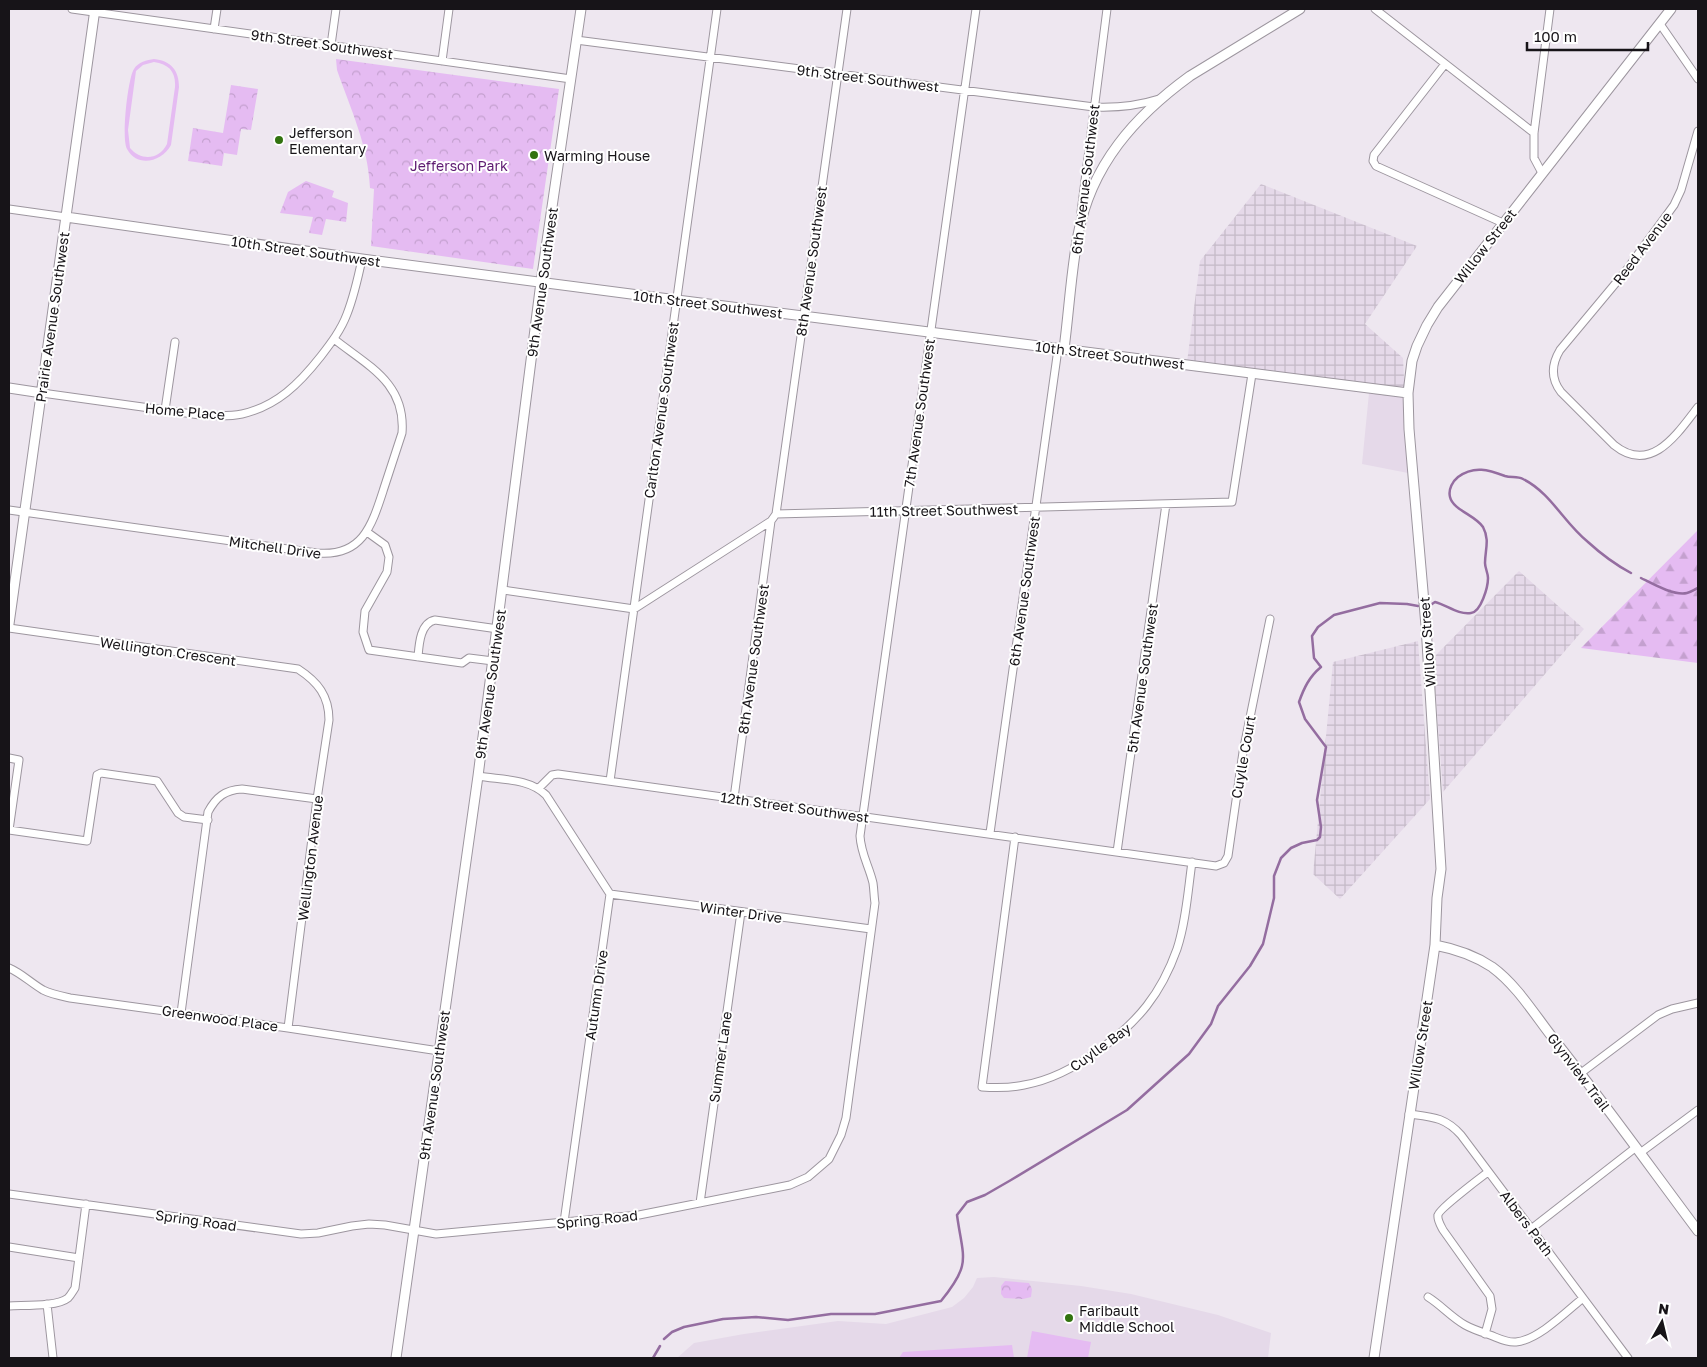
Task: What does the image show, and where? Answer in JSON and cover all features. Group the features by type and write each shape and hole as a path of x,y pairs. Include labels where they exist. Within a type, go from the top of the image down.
{"street":[{"name":"9th Street Southwest","path":"72,9 94,10 214,29 571,79"},
{"path":"214,29 217,9"},
{"path":"331,45 336,9"},
{"path":"442,61 449,9"},
{"name":"9th Avenue Southwest","path":"396,1358 498,629 541,282 581,9"},
{"name":"Carlton Avenue Southwest","path":"610,781 717,9"},
{"name":"8th Avenue Southwest","path":"776,514 847,9"},
{"name":"7th Avenue Southwest","path":"863,817 976,9"},
{"name":"6th Avenue Southwest","path":"990,833 1036,507 1078,234 1107,9"},
{"path":"1078,234 1095,184 1108,160 1140,118 1159,99 1190,76 1300,9"},
{"path":"1375,9 1534,133"},
{"path":"1542,172 1534,158 1534,133 1550,9"},
{"name":"Willow Street","path":"1374,1358 1435,945 1437,898 1441,869 1426,626 1409,429 1408,393 1412,361 1427,325 1438,307 1671,9"},
{"name":"Prairie Avenue Southwest","path":"9,626 94,10"},
{"path":"1660,24 1698,79"},
{"name":"9th Street Southwest","path":"576,40 1094,107 1126,107 1159,99"},
{"path":"1445,64 1374,155 1374,161 1376,166 1503,223"},
{"name":"Reed Avenue","path":"1698,132 1684,182 1674,205 1625,272 1560,350 1555,358 1553,367 1556,385 1623,452 1645,456 1661,449 1698,407"},
{"name":"10th Street Southwest","path":"9,209 677,300 1408,393"},
{"name":"Home Place","path":"42,393 220,416 240,415 259,409 278,400 308,374 334,339 353,297 362,258"},
{"name":"Mitchell Drive","path":"9,510 329,554 342,552 353,546 367,532 375,518 402,433 403,421 398,397 392,386 334,339"},
{"path":"164,410 175,342"},
{"name":"11th Street Southwest","path":"776,514 1232,502 1252,374"},
{"path":"9,388 42,393"},
{"name":"5th Avenue Southwest","path":"1117,852 1166,504"},
{"path":"503,590 634,610 771,521 776,514"},
{"name":"8th Avenue Southwest","path":"734,798 771,521"},
{"path":"367,532 385,545 388,556 387,572 365,611 363,632 369,650 462,663 469,658 493,661"},
{"name":"Cuylle Court","path":"1192,862 1216,866 1224,863 1228,856 1242,752 1270,619"},
{"path":"418,657 420,640 426,624 430,621 435,620 498,629"},
{"name":"Wellington Crescent","path":"9,626 298,669 321,689"},
{"name":"Wellington Avenue","path":"288,1028 329,720 329,709 321,689"},
{"path":"9,758 19,760 9,830 87,841 97,775 102,773 157,781 178,813 184,818 208,820"},
{"name":"12th Street Southwest","path":"538,788 552,775 558,774 1117,852"},
{"path":"478,776 530,784 546,795 610,894"},
{"path":"181,1013 208,812 216,799 223,793 242,789 317,799"},
{"name":"Spring Road","path":"9,1194 301,1234 369,1224 436,1234 638,1215 790,1185 808,1177 832,1153 841,1135 846,1118 875,903 873,884 861,846 860,836 863,817"},
{"name":"Cuylle Bay","path":"1015,837 982,1087 1022,1086 1060,1074 1079,1065 1116,1039 1132,1024 1159,988 1178,946 1192,862"},
{"path":"1117,852 1192,862"},
{"name":"Winter Drive","path":"610,894 872,929"},
{"name":"Autumn Drive","path":"564,1222 610,894"},
{"name":"Summer Lane","path":"700,1203 741,912"},
{"name":"Glynview Trail","path":"1435,945 1455,949 1474,956 1492,967 1507,980 1581,1073 1698,1231"},
{"name":"Greenwood Place","path":"9,968 18,972 43,990 56,995 439,1051"},
{"path":"1581,1073 1658,1016 1672,1009 1698,1003"},
{"path":"1531,1229 1638,1150 1698,1110"},
{"name":"Albers Path","path":"1409,1114 1438,1118 1447,1122 1461,1135 1628,1358"},
{"path":"1485,1334 1492,1309 1490,1296 1443,1230 1438,1218 1439,1213 1446,1206 1488,1172"},
{"path":"9,1306 46,1304 62,1301 69,1297 75,1288 86,1204"},
{"path":"9,1248 79,1258"},
{"path":"1428,1297 1440,1304 1454,1318 1467,1326 1485,1334 1515,1342 1527,1339 1583,1298"},
{"path":"46,1304 53,1358"}],"shaded area":[{"path":"1261,184 1417,246 1365,324 1403,358 1405,398 1186,370 1200,261"},
{"path":"1369,393 1405,398 1408,473 1362,464"},
{"path":"1519,571 1584,629 1443,792 1433,658"},
{"path":"1418,641 1430,799 1340,899 1313,874 1333,662"},
{"name":"Faribault Middle School","path":"994,1277 1081,1286 1131,1294 1218,1315 1271,1333 1268,1358 677,1358 694,1343 744,1334 838,1321 886,1324 952,1307 964,1298 973,1287 977,1278"}],"green space":[{"path":"154,59 165,62 173,67 179,81 179,87 171,145 167,151 156,159 143,161 131,155 125,143 126,108 134,69 140,63","holes":["154,62 168,67 173,73 175,82 167,144 155,156 144,157 130,148 128,130 136,71 143,65"]},
{"name":"Jefferson Park","path":"336,59 559,89 533,269 371,246 374,189 370,188 366,157 337,70"},
{"path":"231,85 258,89 251,130 241,129 237,155 224,153 222,166 188,161 193,128 223,133"},
{"path":"306,181 334,191 332,197 348,203 346,222 326,219 322,235 309,233 313,217 280,213 288,192"},
{"path":"1698,530 1698,663 1581,648"},
{"path":"1005,1281 1029,1283 1032,1289 1031,1297 1023,1299 1004,1298 1001,1294 1001,1286"},
{"path":"1032,1331 1091,1342 1088,1358 1027,1358"},
{"path":"1012,1345 1014,1358 899,1358 903,1352"}],"waterway":[{"path":"1429,606 1435,602 1457,611 1471,613 1475,612 1481,604 1485,593 1488,578 1485,563 1487,541 1485,532 1483,527 1455,505 1450,497 1451,486 1456,479 1464,473 1476,470 1521,478 1533,485 1550,500 1579,534 1608,559 1631,573"},
{"path":"1641,578 1676,593 1687,593 1698,588"},
{"path":"664,1339 672,1332 684,1327 723,1319 756,1317 788,1320 831,1314 875,1314 941,1301 951,1288 961,1269 963,1252 957,1215 967,1202 985,1195 1127,1110 1189,1054 1211,1024 1218,1006 1250,966 1263,944 1274,898 1274,876 1281,858 1291,848 1302,843 1317,840 1320,837 1321,827 1317,800 1326,747 1305,719 1299,702 1307,683 1321,667 1314,658 1312,636 1318,627 1334,615 1380,603 1418,606"},
{"path":"653,1358 660,1346"}],"place":[{"name":"Jefferson Elementary","path":"279,140"},
{"name":"Warming House","path":"534,155"},
{"name":"Faribault Middle School","path":"1069,1318"}]}
